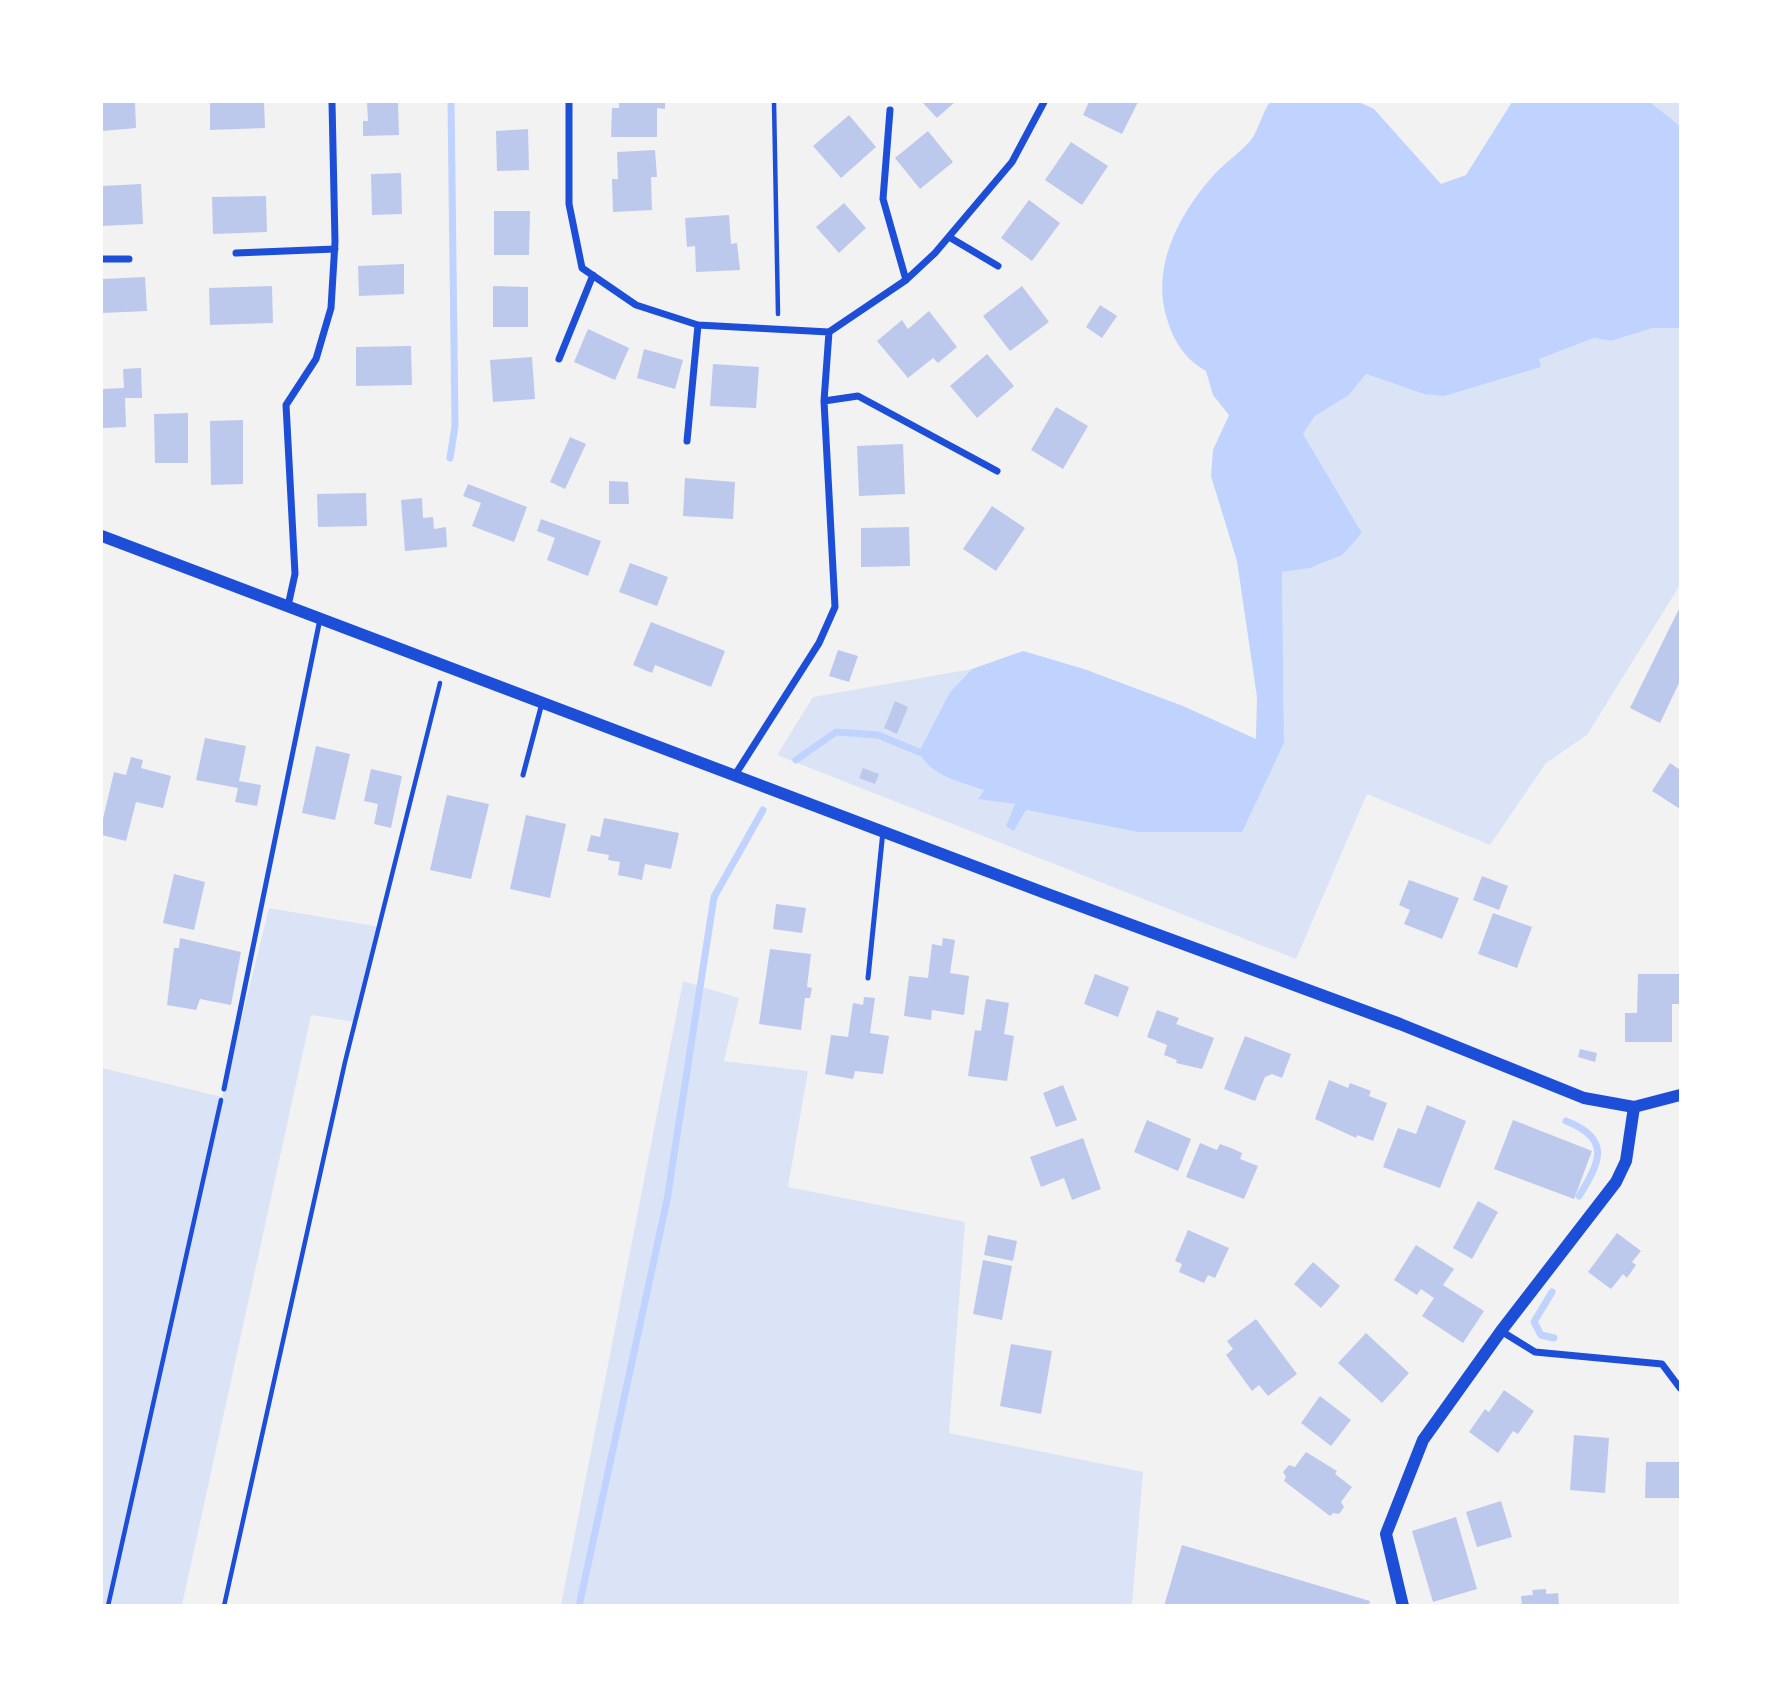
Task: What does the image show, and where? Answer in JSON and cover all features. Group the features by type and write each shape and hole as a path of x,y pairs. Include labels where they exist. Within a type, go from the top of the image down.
{"street":[{"path":"288,606 295,574 286,405 316,359 331,308 335,249 332,102"},
{"path":"569,102 569,204 582,268 636,305 698,325 829,332 906,280 949,237 1013,162 1044,102"},
{"path":"890,110 883,199 906,280"},
{"path":"949,237 998,266"},
{"path":"236,253 335,249"},
{"path":"102,259 129,259"},
{"path":"559,359 593,275"},
{"path":"687,441 698,325"},
{"path":"735,775 819,643 835,607 824,401 829,332"},
{"path":"824,401 858,396 997,471"},
{"path":"102,536 1401,1024 1584,1098 1634,1107 1681,1095"},
{"path":"1403,1605 1386,1534 1423,1440 1501,1331 1616,1182 1626,1161 1634,1107"},
{"path":"1501,1331 1535,1352 1662,1364 1681,1388"}],"lane":[{"path":"223,1089 320,619"},
{"path":"523,775 542,703"},
{"path":"868,978 883,831"}],"path":[{"path":"774,102 778,331"},
{"path":"224,1605 345,1062 432,707 445,666"},
{"path":"108,1605 223,1089"}],"shaded area":[{"path":"1650,102 1680,102 1680,126"},
{"path":"1653,328 1680,328 1680,585 1587,735 1546,763 1490,845 1367,794 1296,959 777,755 813,697 972,669 950,692 955,781 984,790 978,798 1015,804 1014,831 1026,810 1138,832 1284,743 1282,572 1327,562 1362,533 1303,434 1315,416 1349,395 1366,374 1424,394 1541,367 1538,359 1594,338 1611,341"},
{"path":"269,908 380,927 356,1022 311,1015 182,1605 102,1606 102,1068 222,1097"},
{"path":"683,981 739,998 724,1061 808,1071 788,1187 965,1222 949,1433 1143,1472 1132,1605 561,1605"}],"water":[{"path":"1270,102 1359,102 1374,109 1441,184 1466,175 1512,102 1650,102 1680,126 1680,328 1653,328 1611,341 1594,338 1539,359 1541,367 1444,396 1424,394 1366,374 1349,395 1315,416 1303,434 1362,533 1342,555 1310,568 1282,572 1284,743 1242,832 1138,832 1026,810 1014,831 1006,826 1015,804 978,799 984,790 938,772 930,767 919,752 950,692 972,669 1023,651 1084,669 1183,706 1256,739 1257,697 1237,561 1211,476 1213,450 1229,415 1213,395 1206,371 1187,356 1174,337 1163,302 1162,283 1170,245 1188,209 1212,177 1251,140"}],"building":[{"path":"102,102 135,102 136,128 102,131"},
{"path":"210,102 264,102 265,128 210,130"},
{"path":"367,102 398,102 399,135 363,136 363,121 368,121"},
{"path":"619,102 665,102 665,109 657,108 657,137 611,137 612,108 619,108"},
{"path":"922,102 955,102 937,118"},
{"path":"1089,102 1138,102 1122,134 1083,115"},
{"path":"849,115 876,147 841,178 813,146"},
{"path":"528,129 529,170 497,171 496,131"},
{"path":"928,131 953,162 920,189 895,158"},
{"path":"1071,142 1108,166 1082,205 1045,180"},
{"path":"655,150 657,177 651,177 652,210 613,212 612,179 618,179 617,152"},
{"path":"401,173 402,214 372,215 371,174"},
{"path":"141,184 143,224 102,226 102,186"},
{"path":"266,196 267,232 213,234 212,197"},
{"path":"1029,200 1060,223 1032,261 1001,238"},
{"path":"844,203 866,228 839,253 816,227"},
{"path":"494,211 530,211 529,255 494,255"},
{"path":"729,215 731,244 737,243 740,270 696,272 695,246 687,247 685,218"},
{"path":"404,264 404,294 359,296 358,266"},
{"path":"145,277 147,311 102,313 102,279"},
{"path":"272,286 273,323 210,325 209,288"},
{"path":"493,286 528,287 528,327 493,327"},
{"path":"1022,286 1049,322 1010,351 983,316"},
{"path":"1100,305 1117,316 1102,338 1086,327"},
{"path":"929,311 957,347 938,363 933,358 908,378 877,341 902,320 908,329"},
{"path":"588,329 629,348 615,380 574,362"},
{"path":"411,346 412,385 356,386 356,347"},
{"path":"644,349 683,360 675,389 637,378"},
{"path":"987,354 1014,386 977,418 950,386"},
{"path":"532,357 535,399 493,402 490,360"},
{"path":"713,364 759,367 756,408 710,406"},
{"path":"141,368 142,398 125,398 126,427 102,428 102,389 124,388 123,369"},
{"path":"1056,407 1088,426 1063,469 1031,450"},
{"path":"188,413 188,463 155,463 154,414"},
{"path":"243,420 243,484 211,485 210,421"},
{"path":"570,437 586,444 565,489 550,482"},
{"path":"903,444 905,494 859,496 857,446"},
{"path":"685,478 735,482 733,519 683,516"},
{"path":"609,481 628,482 629,504 609,504"},
{"path":"468,484 527,507 514,542 472,526 481,503 463,496"},
{"path":"366,493 367,526 318,527 317,494"},
{"path":"422,498 423,518 433,517 434,529 446,527 447,547 405,551 401,500"},
{"path":"992,506 1025,528 996,571 963,549"},
{"path":"541,519 601,541 588,576 547,560 555,538 537,531"},
{"path":"909,527 910,566 861,567 861,528"},
{"path":"630,563 668,577 657,606 619,592"},
{"path":"1680,607 1680,681 1660,723 1630,708"},
{"path":"651,622 725,651 711,687 655,665 652,673 633,665"},
{"path":"838,650 858,656 849,682 829,676"},
{"path":"895,701 908,707 897,734 884,728"},
{"path":"205,738 246,746 239,781 261,785 257,806 235,802 238,788 196,780"},
{"path":"316,746 350,754 335,820 302,813"},
{"path":"131,757 143,760 141,768 171,776 163,808 136,802 126,841 102,835 102,823 114,772 126,775"},
{"path":"1670,763 1680,770 1680,809 1652,791"},
{"path":"863,768 879,774 875,784 859,778"},
{"path":"371,769 402,776 391,828 374,824 378,804 364,801"},
{"path":"447,795 489,804 471,879 430,870"},
{"path":"526,815 566,824 550,898 510,889"},
{"path":"604,818 679,833 671,869 645,864 642,880 618,875 620,862 608,860 609,855 587,851 591,835 600,837"},
{"path":"174,874 205,882 194,930 163,923"},
{"path":"1482,876 1508,886 1499,910 1473,900"},
{"path":"1409,880 1459,898 1442,939 1404,924 1410,910 1399,905"},
{"path":"776,904 806,908 802,933 773,929"},
{"path":"1493,913 1532,927 1517,968 1478,954"},
{"path":"180,938 241,952 231,1005 200,999 196,1010 167,1005 174,948 179,948"},
{"path":"943,938 955,940 950,973 969,976 964,1015 932,1010 931,1020 904,1016 909,976 928,978 932,944 942,946"},
{"path":"770,949 811,954 807,987 812,988 810,998 805,998 801,1030 759,1024"},
{"path":"1095,974 1129,987 1118,1017 1084,1004"},
{"path":"1638,974 1680,974 1680,1004 1672,1004 1672,1042 1625,1042 1625,1013 1637,1013"},
{"path":"864,997 875,998 870,1033 889,1036 883,1074 855,1071 853,1079 825,1074 831,1035 848,1037 853,1003 863,1005"},
{"path":"986,999 1009,1003 1004,1034 1014,1036 1007,1081 968,1076 975,1030 981,1031"},
{"path":"1157,1010 1179,1018 1176,1024 1214,1038 1202,1069 1176,1063 1177,1060 1164,1055 1167,1045 1147,1037"},
{"path":"1245,1036 1291,1054 1282,1078 1272,1074 1265,1077 1255,1101 1224,1089"},
{"path":"1580,1049 1597,1053 1595,1062 1578,1057"},
{"path":"1329,1080 1348,1088 1350,1083 1371,1091 1369,1096 1387,1103 1373,1141 1357,1135 1356,1138 1315,1119"},
{"path":"1063,1085 1077,1120 1056,1127 1043,1093"},
{"path":"1427,1105 1466,1121 1440,1188 1383,1167 1398,1128 1416,1134"},
{"path":"1147,1120 1191,1139 1178,1171 1134,1152"},
{"path":"1513,1120 1592,1151 1574,1199 1494,1169"},
{"path":"1083,1138 1101,1189 1072,1200 1064,1178 1041,1187 1030,1157"},
{"path":"1200,1143 1217,1150 1220,1144 1231,1148 1242,1153 1240,1159 1258,1166 1244,1199 1186,1177"},
{"path":"1478,1201 1498,1212 1472,1259 1453,1248"},
{"path":"1188,1230 1229,1248 1215,1278 1208,1275 1204,1283 1179,1272 1182,1264 1175,1261"},
{"path":"1617,1233 1641,1251 1632,1262 1636,1265 1627,1278 1623,1274 1611,1289 1588,1272"},
{"path":"988,1235 1017,1241 1013,1261 984,1255"},
{"path":"1416,1245 1454,1269 1443,1285 1484,1311 1463,1343 1422,1316 1434,1298 1421,1289 1417,1295 1394,1280"},
{"path":"983,1260 1012,1266 1002,1320 973,1314"},
{"path":"1313,1262 1340,1286 1321,1308 1294,1284"},
{"path":"1256,1319 1297,1374 1268,1396 1259,1385 1252,1391 1226,1355 1233,1349 1227,1341"},
{"path":"1366,1333 1409,1373 1382,1403 1338,1363"},
{"path":"1011,1344 1052,1351 1041,1414 1000,1406"},
{"path":"1504,1390 1534,1411 1518,1434 1513,1431 1498,1453 1469,1432 1485,1409 1489,1412"},
{"path":"1320,1396 1351,1420 1331,1446 1301,1423"},
{"path":"1574,1435 1609,1438 1605,1493 1570,1490"},
{"path":"1306,1452 1337,1471 1335,1474 1352,1487 1341,1502 1344,1507 1339,1514 1333,1513 1330,1516 1284,1481 1286,1477 1283,1472 1289,1465 1295,1467"},
{"path":"1646,1462 1680,1462 1680,1498 1645,1498"},
{"path":"1501,1501 1512,1537 1477,1547 1466,1512"},
{"path":"1456,1517 1477,1589 1433,1602 1412,1531"},
{"path":"1182,1545 1370,1601 1369,1606 1164,1606"},
{"path":"1546,1589 1546,1594 1558,1593 1559,1606 1522,1606 1521,1596 1533,1595 1532,1590"}],"waterway":[{"path":"450,458 455,426 451,102"},
{"path":"796,760 836,732 878,735 919,752"},
{"path":"579,1606 667,1200 714,897 763,810"},
{"path":"1566,1121 1590,1136 1598,1152 1592,1172 1579,1196"},
{"path":"1552,1292 1534,1322 1541,1335 1554,1338"}]}
